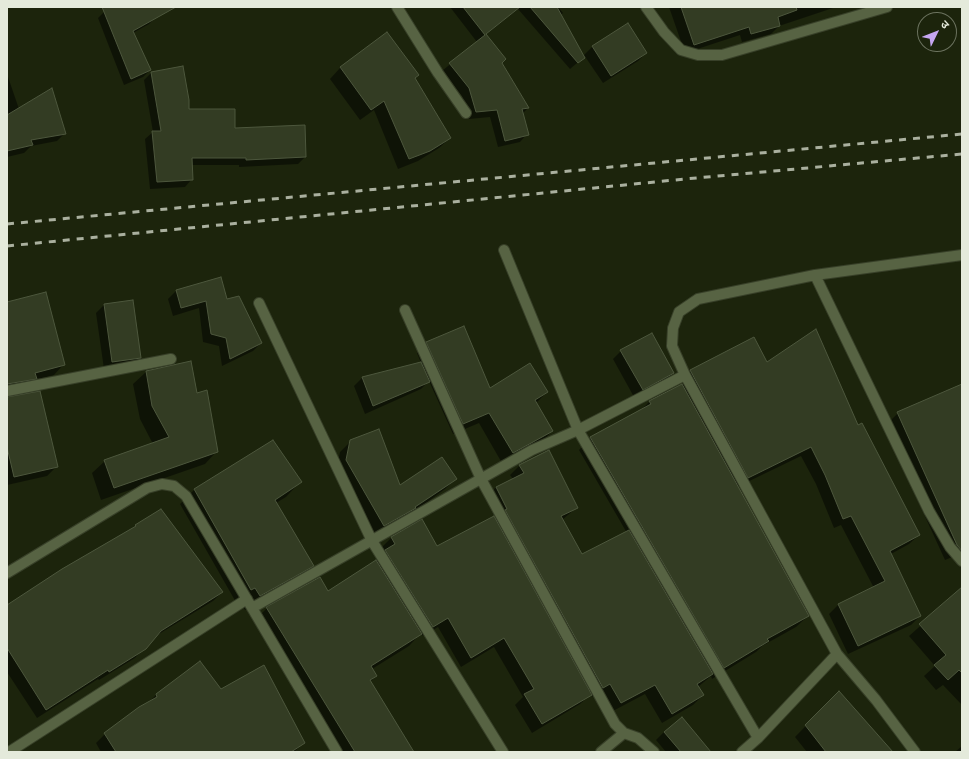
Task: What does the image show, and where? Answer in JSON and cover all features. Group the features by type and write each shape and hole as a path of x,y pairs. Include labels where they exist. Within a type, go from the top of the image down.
{"street":[{"path":"397,7 438,73 466,113"},
{"path":"646,7 664,32 681,50 698,55 722,55 888,7"},
{"path":"504,250 578,430 758,738"},
{"path":"915,752 876,700 837,654 685,375 672,346 673,328 679,312 698,299 815,275 962,255"},
{"path":"815,275 929,511 950,547 962,561"},
{"path":"259,303 372,541 503,752"},
{"path":"405,310 481,479 615,724 624,733 638,738 654,752"},
{"path":"7,391 171,359"},
{"path":"8,751 250,604 372,541 532,450 578,430 685,375"},
{"path":"7,573 147,488 162,484 174,486 186,496 337,752"},
{"path":"742,752 758,738 837,654"},
{"path":"601,752 624,733"}],"building":[{"path":"102,7 176,7 133,31 151,70 131,79"},
{"path":"463,7 520,7 486,34 506,59 502,63 529,108 522,109 529,135 505,141 497,110 476,112 469,88 449,63 485,35"},
{"path":"530,7 557,7 585,58 578,63"},
{"path":"681,7 796,7 797,10 778,17 780,26 751,34 749,27 694,45"},
{"path":"628,23 647,53 611,76 592,46"},
{"path":"387,32 419,75 415,78 451,138 430,151 409,159 384,101 371,110 340,67"},
{"path":"183,66 189,100 189,109 235,109 235,128 305,125 306,157 246,160 246,158 192,158 193,180 157,182 152,131 161,131 151,72"},
{"path":"52,88 66,134 31,140 33,145 7,151 7,115"},
{"path":"221,277 227,299 239,296 262,343 230,359 226,338 211,334 206,301 181,308 176,290"},
{"path":"46,292 65,365 35,373 37,379 7,384 7,302"},
{"path":"133,300 141,358 112,362 104,304"},
{"path":"464,326 490,388 530,363 548,392 535,400 553,431 513,453 489,413 463,424 426,342"},
{"path":"816,329 858,425 862,423 920,535 890,551 921,616 858,646 838,604 885,581 851,516 843,519 825,475 811,447 748,478 690,370 754,337 767,362"},
{"path":"652,333 674,373 643,390 620,350"},
{"path":"191,361 197,393 207,390 218,452 114,488 104,460 169,437 152,406 146,371"},
{"path":"421,362 430,382 373,406 362,377"},
{"path":"682,384 809,616 767,639 769,641 724,668 590,437 651,404 649,401"},
{"path":"962,384 962,551 957,545 897,412"},
{"path":"40,391 58,467 14,477 7,447 7,397"},
{"path":"379,429 400,485 442,457 457,479 415,507 416,508 384,526 346,460 350,440"},
{"path":"273,440 302,482 275,500 314,566 260,596 255,588 251,590 194,489"},
{"path":"549,450 578,508 561,516 582,554 629,530 713,674 697,684 704,695 672,714 655,685 621,703 610,684 603,688 505,510 507,509 496,487 524,473 519,465"},
{"path":"161,509 223,592 161,631 146,649 109,672 108,670 46,710 7,648 7,605 62,569 136,526 135,525"},
{"path":"494,516 592,695 542,724 524,694 534,689 504,638 471,658 448,618 433,627 385,550 395,544 391,537 422,519 437,546"},
{"path":"376,560 422,634 371,666 377,676 370,680 414,752 355,752 266,607 320,577 328,591"},
{"path":"962,587 962,673 959,670 948,680 934,665 946,655 919,624"},
{"path":"200,661 221,689 264,665 305,743 291,752 116,752 104,733 139,707 157,697 156,694"},
{"path":"839,691 893,752 826,752 805,725"},
{"path":"682,717 711,752 681,752 664,732"}],"railway":[{"path":"7,224 962,134"},
{"path":"7,246 685,179 962,154"}]}
